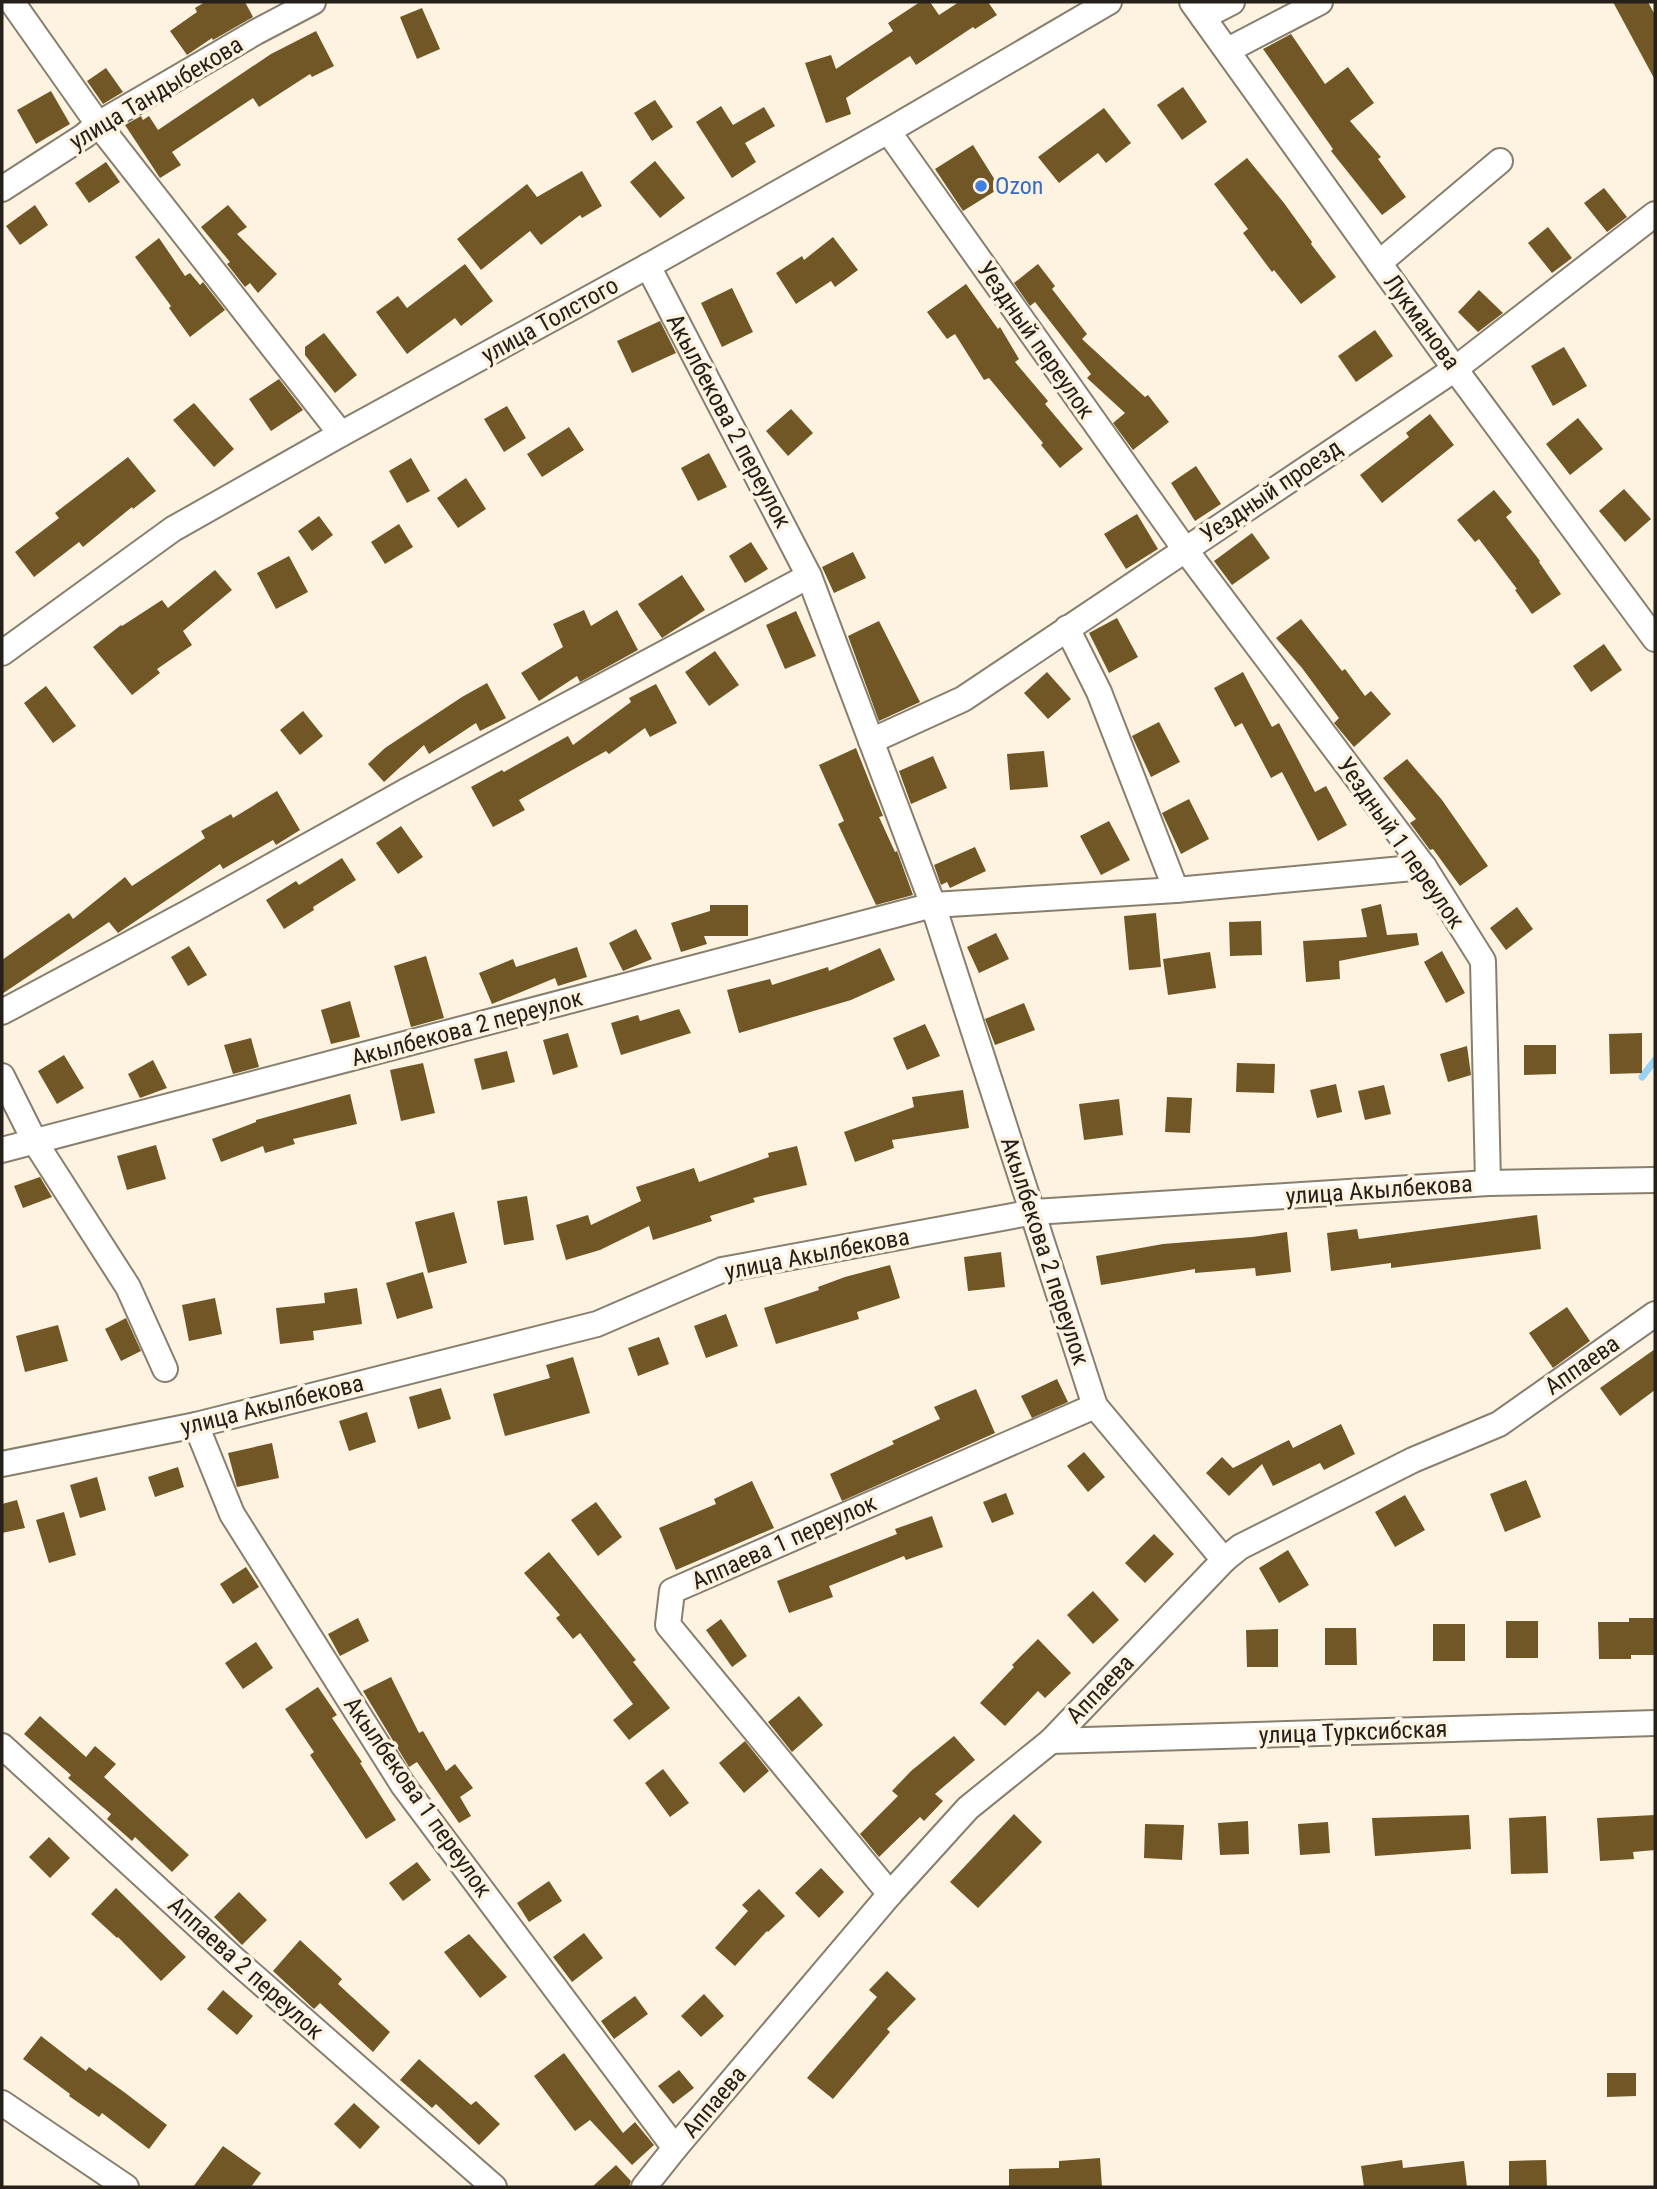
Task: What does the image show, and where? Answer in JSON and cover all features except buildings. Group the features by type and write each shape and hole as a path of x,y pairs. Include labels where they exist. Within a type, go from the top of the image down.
{"street":[{"path":"12,2 98,124 341,434"},
{"name":"улица Тандыбекова","path":"2,189 98,124 313,2"},
{"name":"улица Толстого","path":"2,653 173,529 888,131 1109,2"},
{"path":"1198,9 1232,2"},
{"path":"1227,51 1320,2"},
{"name":"Лукманова","path":"1198,9 1455,369 1655,639"},
{"name":"Уездный переулок","path":"888,131 1184,548"},
{"path":"1379,263 1500,161"},
{"name":"Уездный проезд","path":"871,741 963,699 1184,548 1455,369 1655,215"},
{"name":"Акылбекова 2 переулок","path":"648,266 809,576 933,905 1095,1406 1224,1560"},
{"name":"Уездный 1 переулок","path":"1184,548 1424,867 1483,961 1488,1182"},
{"path":"2,1012 408,790 809,576"},
{"path":"1067,628 1098,692 1176,890"},
{"name":"Акылбекова 2 переулок","path":"2,1150 933,905 1176,890 1424,867"},
{"path":"2,1076 35,1142 128,1287 165,1369"},
{"name":"улица Акылбекова","path":"2,1464 195,1425 597,1324 722,1270 1034,1212 1488,1182 1655,1180"},
{"name":"Аппаева","path":"644,2187 890,1894 968,1808 1051,1741 1224,1560 1240,1547 1413,1460 1499,1424 1655,1314"},
{"name":"Аппаева 1 переулок","path":"890,1894 668,1625 672,1591 1095,1406"},
{"name":"Акылбекова 1 переулок","path":"195,1425 233,1514 403,1785 675,2148"},
{"name":"улица Турксибская","path":"1051,1741 1655,1723"},
{"name":"Аппаева 2 переулок","path":"2,1746 234,1959 494,2187"},
{"path":"2,2103 126,2187"}],"waterway":[{"path":"1642,1077 1655,1060"}],"place":[{"name":"Ozon","path":"981,186"}]}
